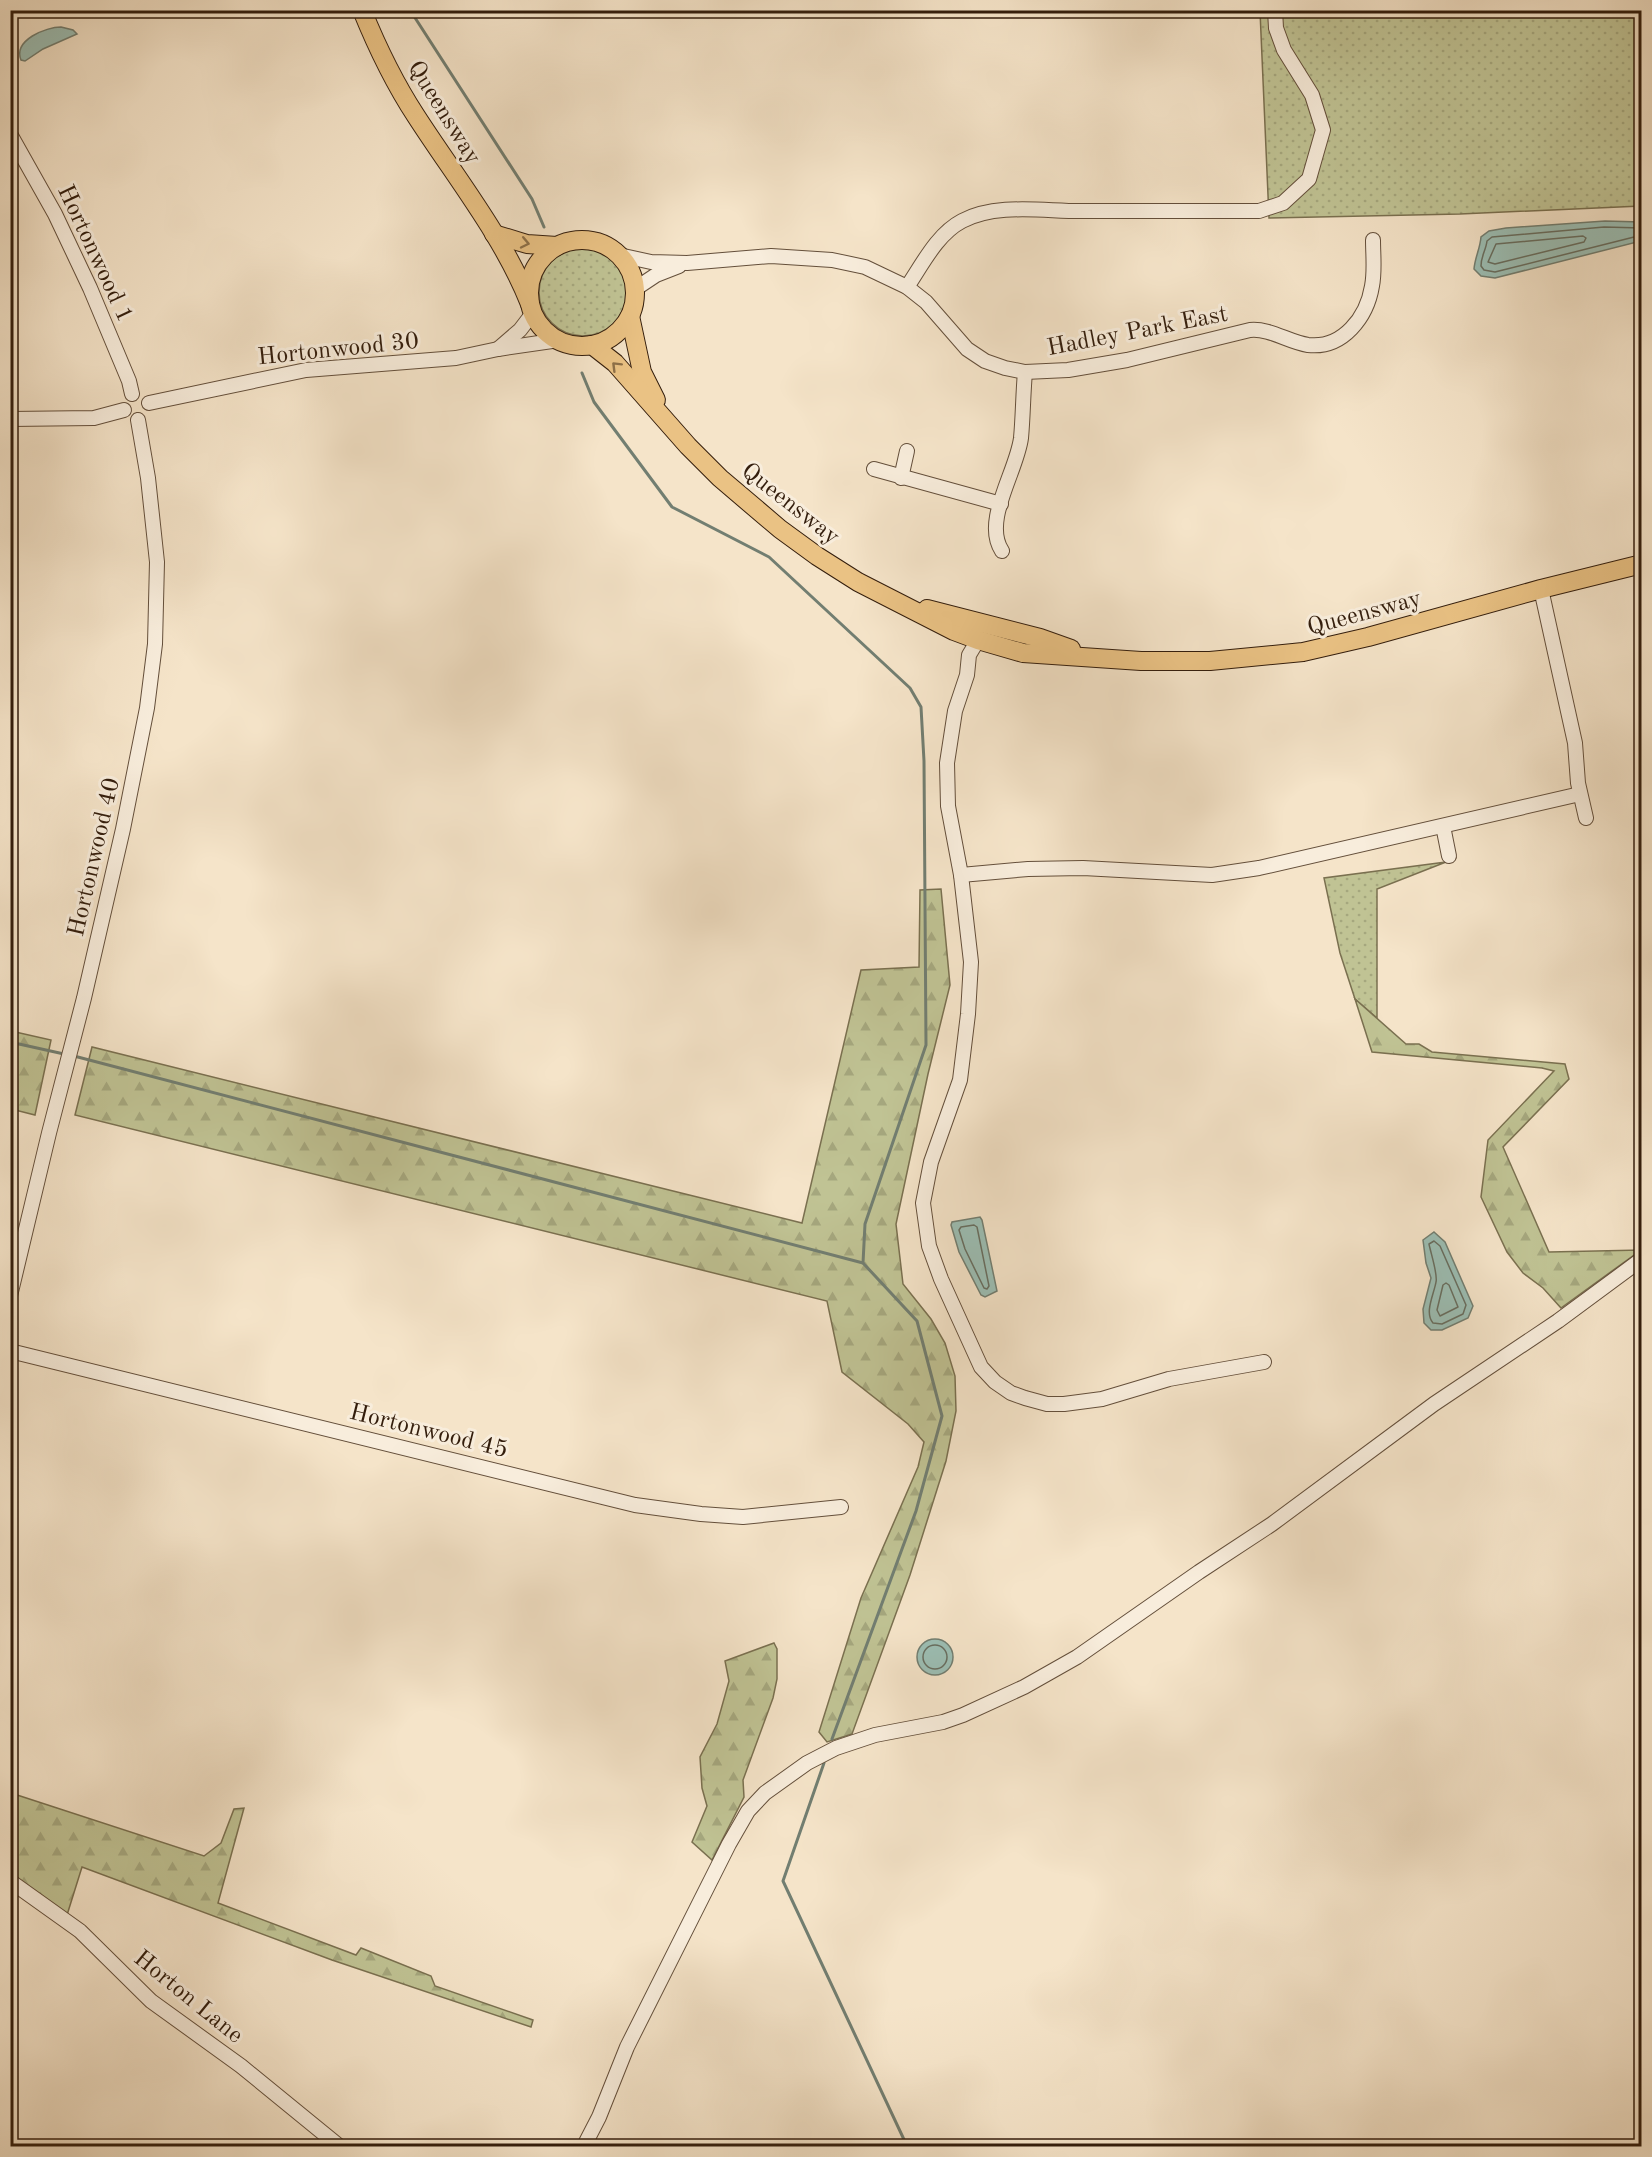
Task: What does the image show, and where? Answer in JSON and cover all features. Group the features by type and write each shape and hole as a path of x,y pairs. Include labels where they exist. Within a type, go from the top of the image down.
{"main road":[{"name":"Queensway","path":"362,10 373,38 415,114 494,234 519,277 532,309"},
{"path":"494,234 527,244 557,246"},
{"path":"570,241 593,241 604,244 619,255 630,270 635,289 630,316 621,330 608,339 592,345 575,345 559,340 540,324 532,309 530,282 540,261 557,246 570,241"},
{"name":"Queensway","path":"630,316 642,372 666,420"},
{"name":"Queensway","path":"592,345 615,363 688,446 720,478 780,529 858,582 902,604 980,632 1040,638 1093,657 1141,661 1210,661 1303,652 1350,642 1641,564"}],"street":[{"path":"907,287 943,236 959,222 994,209 1046,212 1259,211 1282,203 1309,179 1323,130 1312,95 1284,50 1276,28 1275,10"},
{"name":"Hortonwood 1","path":"10,134 55,214 90,288 129,381 132,394"},
{"name":"Hadley Park East","path":"619,255 646,262 687,263 771,256 832,260 871,269 907,287 926,302 967,349 986,361 1025,372 1068,370 1127,360 1250,330 1265,331 1308,345 1333,341 1349,331 1366,309 1373,283 1373,240"},
{"name":"Hadley Park East","path":"635,289 656,275 687,263"},
{"name":"Hortonwood 30","path":"498,349 520,330 532,309"},
{"name":"Hortonwood 30","path":"149,403 306,370 456,358 559,340"},
{"path":"1002,551 995,536 996,521 1021,440 1025,372"},
{"path":"132,394 141,394 149,403 146,416 138,420 127,417 123,410 124,402 132,394"},
{"path":"10,419 94,418 123,410"},
{"name":"Hortonwood 40","path":"10,1296 73,1041 133,783 147,708 155,644 157,562 148,478 138,420"},
{"path":"901,478 907,451"},
{"path":"874,470 1001,504"},
{"path":"1541,589 1575,743 1580,794 1586,818"},
{"path":"980,632 978,657 967,675 955,711 947,763 948,806 961,875 971,962 968,1014 960,1080 931,1162 923,1203 929,1246 967,1339 981,1367 995,1382 1011,1393 1047,1404 1064,1404 1102,1399 1169,1379 1264,1362"},
{"path":"961,875 1028,869 1083,868 1212,875 1259,868 1580,794"},
{"path":"1443,826 1449,856"},
{"path":"584,2146 627,2047 729,1844 748,1811 765,1793 807,1763 836,1748 875,1735 943,1722 963,1715 1024,1687 1077,1657 1272,1524 1434,1404 1558,1321 1641,1259"},
{"name":"Hortonwood 45","path":"10,1351 635,1505 743,1517 840,1507"},
{"name":"Horton Lane","path":"10,1881 80,1930 151,2001 241,2066 339,2146"}],"green space":[{"path":"1260,11 1641,11 1641,206 1460,214 1269,218"},
{"path":"583,248 600,252 614,261 623,275 627,292 623,309 614,323 600,332 583,336 566,332 552,323 543,309 539,292 543,275 552,261 566,252"},
{"path":"1446,862 1377,889 1377,1018 1355,999 1340,953 1324,878"},
{"path":"941,889 950,985 928,1074 896,1224 903,1284 931,1319 945,1343 955,1376 956,1411 946,1461 910,1575 852,1734 827,1742 819,1732 861,1598 918,1467 924,1442 908,1424 842,1372 827,1301 75,1115 92,1047 802,1223 861,970 919,967 920,890"},
{"path":"1355,999 1406,1044 1419,1044 1432,1052 1565,1064 1569,1079 1503,1147 1549,1252 1641,1250 1561,1308 1543,1288 1523,1273 1507,1252 1481,1197 1488,1140 1554,1071 1372,1052"},
{"path":"11,1031 51,1040 35,1115 11,1109"},
{"path":"774,1643 777,1649 777,1679 773,1698 743,1780 744,1797 712,1860 692,1842 707,1806 702,1788 700,1757 717,1724 729,1681 725,1661"},
{"path":"11,1793 204,1856 221,1843 234,1809 244,1808 218,1903 356,1955 361,1948 431,1976 435,1986 533,2020 531,2027 332,1960 82,1867 67,1915 11,1876"}],"water":[{"path":"61,27 73,30 77,34 43,49 25,61 21,60 22,46 32,36 47,29"},
{"path":"1605,221 1641,222 1641,241 1495,278 1481,276 1474,269 1481,237 1489,231"},
{"path":"980,1217 997,1291 985,1297 981,1295 959,1252 951,1225 952,1222"},
{"path":"1434,1232 1445,1242 1473,1306 1468,1318 1442,1330 1431,1330 1424,1323 1423,1309 1431,1278 1426,1263 1423,1240"},
{"path":"935,1639 948,1644 953,1657 948,1670 935,1675 922,1670 917,1657 922,1644"}],"waterway":[{"path":"410,10 532,199 544,227"},
{"path":"582,373 594,402 672,507 769,557 910,688 921,707 924,761 926,1045 865,1224 863,1263"},
{"path":"10,1042 64,1054"},
{"path":"74,1056 863,1263 917,1321 942,1416 916,1511 832,1739"},
{"path":"824,1763 783,1881 907,2146"}]}
